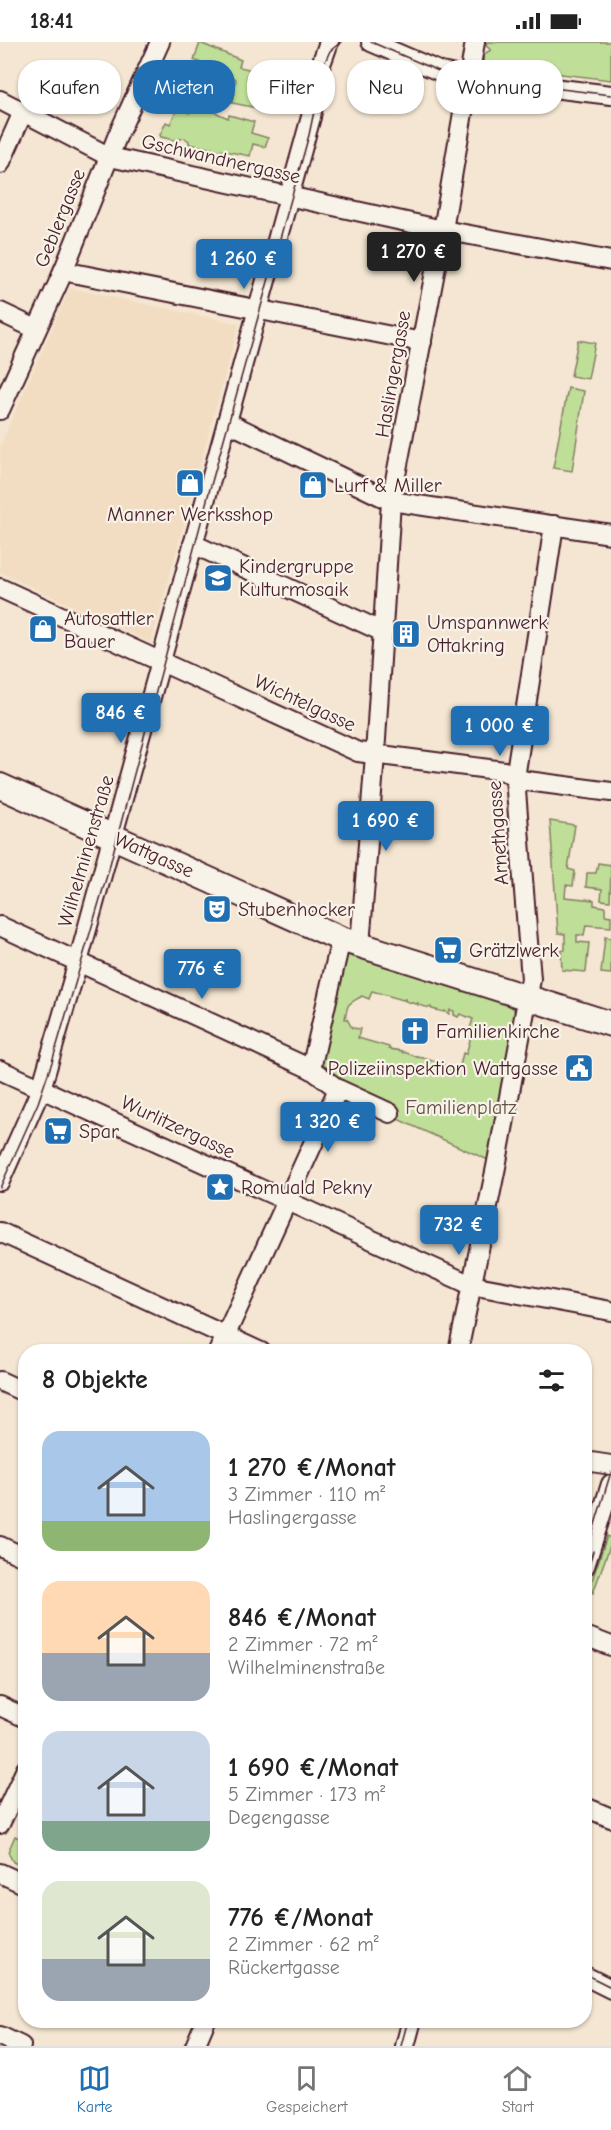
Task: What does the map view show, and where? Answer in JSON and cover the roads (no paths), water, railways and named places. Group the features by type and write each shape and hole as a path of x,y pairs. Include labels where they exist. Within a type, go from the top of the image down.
{"main road":[{"name":"Wattgasse","path":"0,786 350,942"},
{"path":"350,942 611,1024"}],"street":[{"name":"Geblergasse","path":"0,410 63,271 160,42"},
{"name":"Wilhelminenstraße","path":"0,1181 41,1089 78,962 310,117 320,67 329,42"},
{"path":"371,42 436,70"},
{"name":"Haslingergasse","path":"472,60 475,42"},
{"path":"563,89 611,95"},
{"name":"Gschwandnergasse","path":"0,100 18,109"},
{"path":"0,164 22,114"},
{"name":"Gschwandnergasse","path":"27,114 110,157 443,230 611,261"},
{"name":"Haslingergasse","path":"350,942 375,755 391,501 463,114"},
{"path":"63,271 422,342"},
{"path":"0,312 36,329"},
{"path":"226,422 391,501 611,534"},
{"name":"Arnethgasse","path":"528,997 531,979 515,778 554,525"},
{"path":"193,544 383,632"},
{"name":"Wichtelgasse","path":"0,588 358,753 504,771 515,778 611,792"},
{"path":"0,926 311,1069 338,1089 390,1113"},
{"path":"311,1069 350,942"},
{"path":"460,1344 528,997"},
{"name":"Wurlitzergasse","path":"0,1070 471,1285 611,1311"},
{"path":"0,1232 222,1343 338,1089"},
{"path":"0,1381 18,1389"},
{"path":"592,1462 611,1466"},
{"path":"592,1544 611,1484"},
{"path":"0,1546 18,1554"},
{"path":"592,1638 611,1646"},
{"path":"0,1706 18,1714"},
{"path":"0,1824 18,1786"},
{"path":"592,1810 611,1818"},
{"path":"0,1873 18,1881"},
{"path":"592,1980 611,1989"},
{"path":"195,2046 203,2028"},
{"path":"405,2046 410,2028"},
{"path":"0,2036 21,2046"}],"tram line":[{"path":"0,1188 38,1103 52,1062 108,872 208,496 309,135 324,64 330,51 341,42"},
{"path":"371,42 441,72 469,78 611,95"},
{"path":"592,1534 611,1472"},
{"path":"592,1978 611,1987"},
{"path":"401,2046 406,2028"}],"place":[{"name":"Manner Werksshop","path":"190,483"},
{"name":"Lurf & Miller","path":"313,485"},
{"name":"Kindergruppe Kulturmosaik","path":"218,578"},
{"name":"Autosattler Bauer","path":"43,629"},
{"name":"Umspannwerk Ottakring","path":"406,634"},
{"name":"Stubenhocker","path":"217,909"},
{"name":"Grätzlwerk","path":"448,950"},
{"name":"Familienkirche","path":"415,1031"},
{"name":"Polizeiinspektion Wattgasse","path":"579,1068"},
{"name":"Spar","path":"58,1131"},
{"name":"Romuald Pekny","path":"220,1187"}],"park label":[{"name":"Familienplatz","path":"461,1107"}]}
